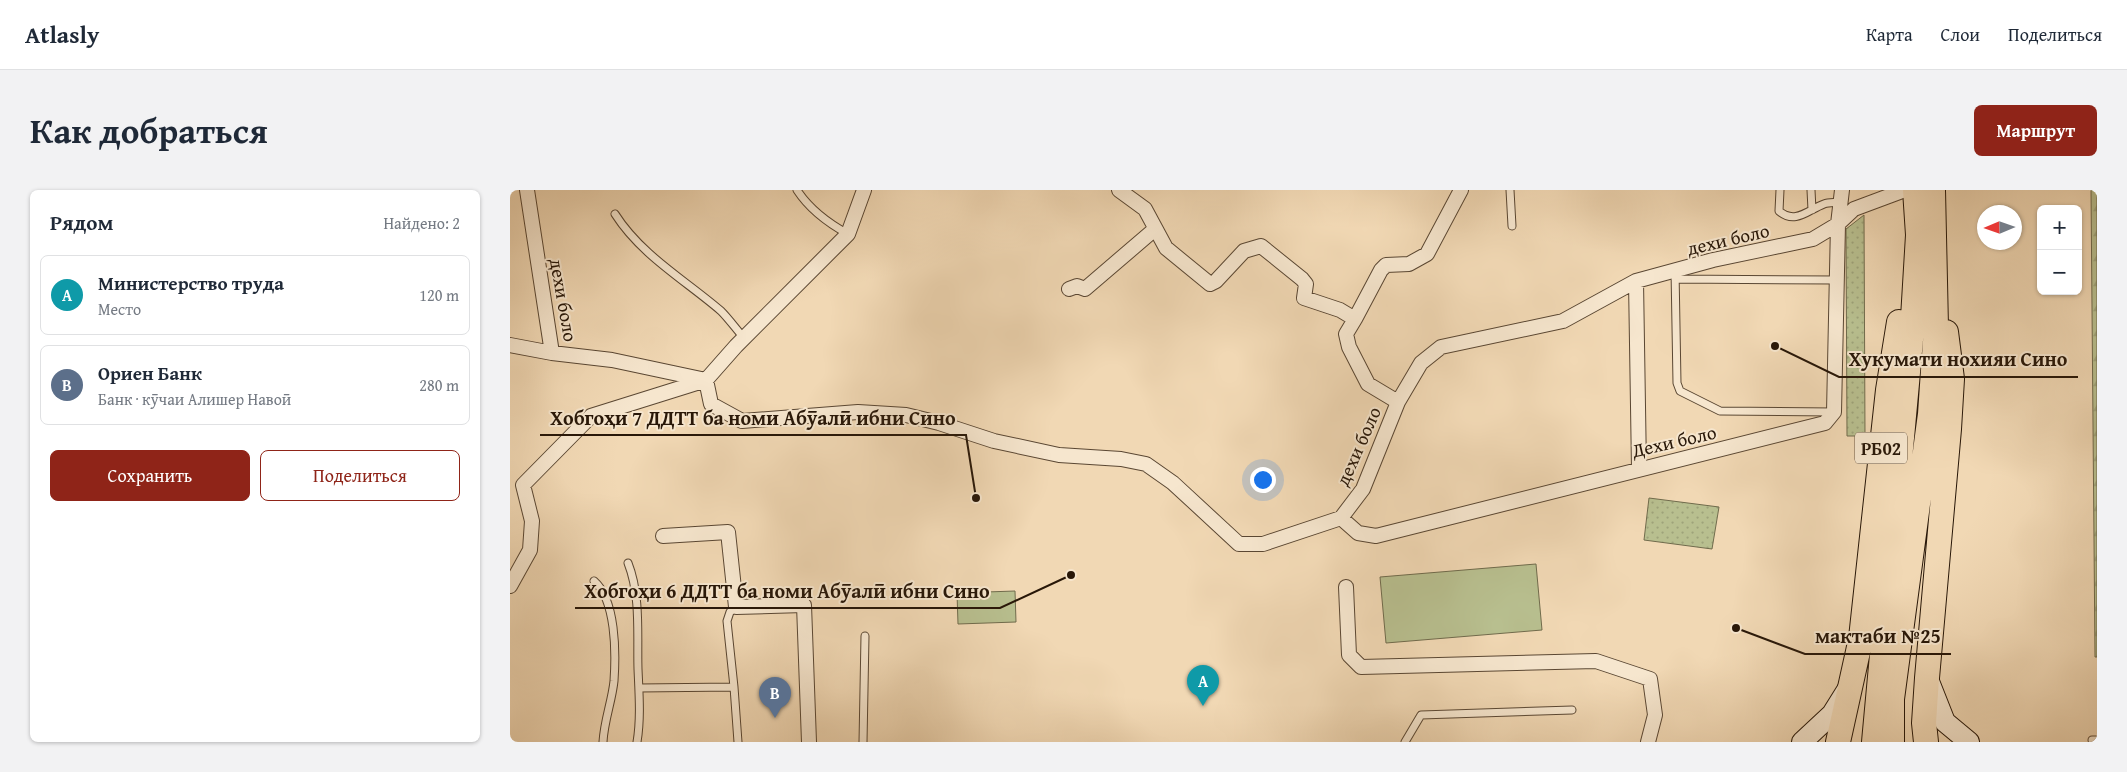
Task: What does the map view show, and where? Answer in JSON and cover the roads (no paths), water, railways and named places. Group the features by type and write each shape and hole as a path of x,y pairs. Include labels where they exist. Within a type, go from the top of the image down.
{"highway":[{"name":"РБ02","path":"1874,742 1914,318 1917,217 1915,190"},
{"path":"1892,742 1892,699 1930,414 1936,327 1933,190"},
{"name":"РБ02","path":"1838,742 1861,638 1888,390 1900,315 1904,267 1917,217"},
{"path":"1926,742 1924,724 1927,678 1952,379 1935,269"}],"main road":[{"path":"1927,678 1945,722 1969,742"},
{"path":"1802,742 1832,714 1853,680"}],"street":[{"name":"дехи боло","path":"527,190 552,353 612,360 706,380"},
{"path":"510,586 530,550 532,521 516,486 591,416 706,380 744,338 848,234 864,190"},
{"path":"1119,190 1145,209 1166,248 1210,284 1216,281 1244,252 1261,246 1302,279 1306,284 1304,298 1340,310 1355,320"},
{"path":"1398,402 1368,384 1349,348 1346,334 1381,270 1386,265 1409,264 1427,254 1461,190"},
{"name":"дехи боло","path":"1341,518 1363,489 1398,402 1421,363 1442,347 1563,322 1636,281 1675,275 1813,239 1838,224 1854,209 1905,190"},
{"path":"1834,412 1838,224 1842,196"},
{"path":"1069,289 1077,286 1085,288 1155,229"},
{"path":"1636,281 1639,469"},
{"path":"510,344 552,353"},
{"path":"706,380 711,404 742,421 858,412 906,415 939,423 994,441 1050,453 1121,458 1146,464 1174,483 1239,544 1263,544 1341,518"},
{"name":"Дехи боло","path":"1341,518 1358,533 1376,536 1825,424 1834,412"},
{"path":"663,536 728,532 736,607 804,605 808,742"},
{"path":"1346,587 1349,655 1361,667 1596,661 1650,679 1655,715 1648,742"}],"lane":[{"path":"797,190 806,205 832,226 848,234"},
{"path":"1510,190 1512,226"},
{"path":"1780,190 1780,211 1786,217 1795,218 1842,196"},
{"path":"1811,190 1812,210"},
{"path":"615,214 625,230 673,274 722,313 744,338"},
{"path":"1834,412 1720,411 1680,391 1677,383 1675,275 1837,280"},
{"path":"628,563 633,575 636,600 637,742"},
{"path":"594,581 608,599 614,646 614,682 603,742"},
{"path":"736,607 730,612 727,620 738,742"},
{"path":"863,742 865,636"},
{"path":"638,688 734,686"},
{"path":"1405,742 1421,715 1572,710"}],"place":[{"name":"Хукумати нохияи Сино","path":"1775,346"},
{"name":"Хобгоҳи 7 ДДТТ ба номи Абӯалӣ ибни Сино","path":"976,498"},
{"name":"Хобгоҳи 6 ДДТТ ба номи Абӯалӣ ибни Сино","path":"1071,575"},
{"name":"мактаби №25","path":"1736,628"},
{"name":"Министерство труда","path":"1203,706"},
{"name":"Ориен Банк","path":"775,718"}]}
